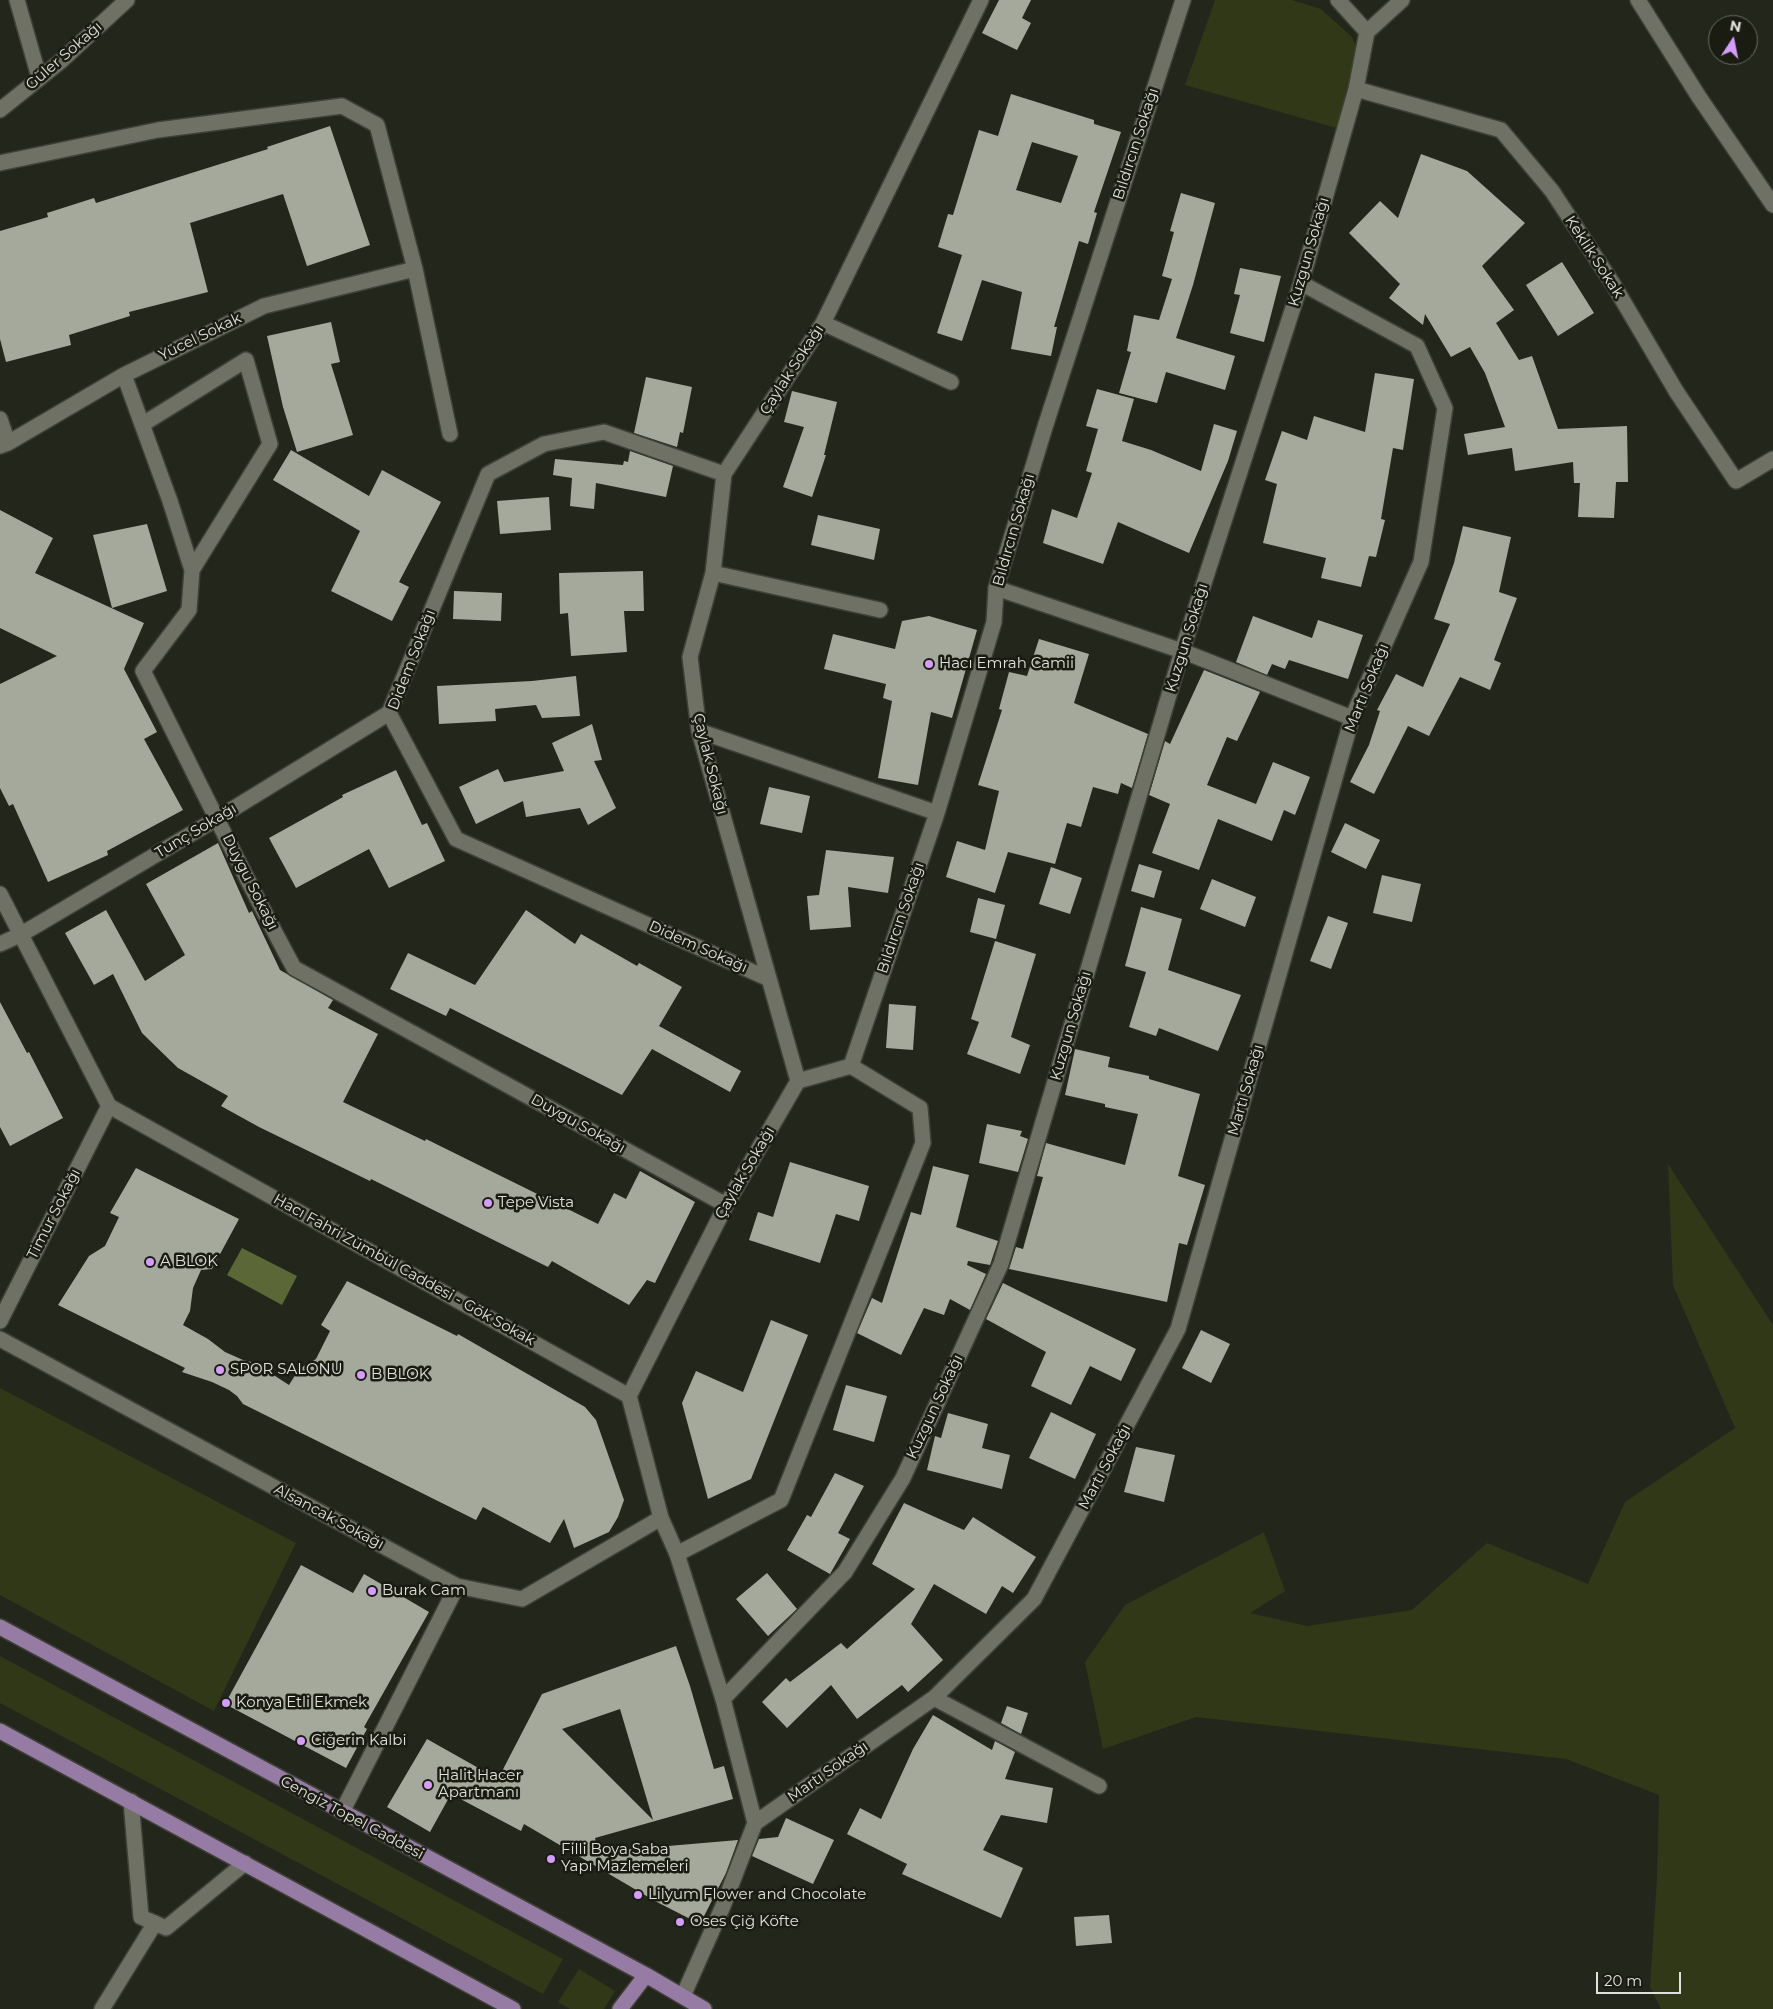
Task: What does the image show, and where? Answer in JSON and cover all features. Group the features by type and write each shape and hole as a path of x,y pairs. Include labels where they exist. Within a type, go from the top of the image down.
{"main road":[{"name":"Cengiz Topel Caddesi","path":"0,1627 646,1975 683,1996 698,2007"},
{"path":"0,1730 513,2009"},
{"path":"620,2009 646,1975"}],"street":[{"path":"16,0 38,77"},
{"name":"Güler Sokağı","path":"0,110 38,77 61,61 127,0"},
{"name":"Çaylak Sokağı","path":"629,1396 726,1205 798,1081 699,731 690,657 713,573 724,474 823,323 981,0"},
{"name":"Bıldırcın Sokağı","path":"851,1066 936,813 994,622 996,588 1048,417 1183,0"},
{"path":"1338,0 1367,32 1402,0"},
{"path":"1638,0 1700,97 1773,205"},
{"name":"Kuzgun Sokağı","path":"723,1699 844,1572 902,1478 1001,1264 1182,651 1300,283 1356,89 1367,32"},
{"name":"Keklik Sokak","path":"1356,89 1501,130 1552,191 1613,284 1676,392 1736,481 1773,459"},
{"path":"0,163 158,130 342,106 377,124 415,269 450,434"},
{"name":"Yücel Sokak","path":"4,444 124,374 264,306 415,269"},
{"name":"Martı Sokağı","path":"755,1823 934,1698 1034,1599 1178,1329 1352,718 1421,562 1445,408 1417,346 1300,283"},
{"path":"823,323 952,382"},
{"name":"Duygu Sokağı","path":"143,424 246,360 270,444 192,570 189,610 143,671 218,818 255,897 294,968 726,1205"},
{"path":"124,374 143,424 192,570"},
{"path":"0,419 4,444"},
{"name":"Didem Sokağı","path":"724,474 604,432 544,444 488,474 389,713 456,839 769,978"},
{"path":"713,573 880,610"},
{"path":"996,588 1182,651 1352,718"},
{"name":"Tunç Sokağı","path":"0,944 20,935 218,818 389,713"},
{"path":"699,731 936,813"},
{"path":"0,894 109,1106"},
{"path":"677,1554 781,1500 923,1144 920,1108 851,1066 798,1081"},
{"name":"Timur Sokağı","path":"0,1321 109,1106"},
{"name":"Hacı Fahri Zümbül Caddesi - Gök Sokak","path":"109,1106 629,1396"},
{"name":"Alsancak Sokağı","path":"0,1339 457,1586 522,1599 661,1518"},
{"path":"629,1396 661,1518 677,1554 723,1699 755,1823 723,1906 683,1996"},
{"path":"342,1812 457,1586"},
{"path":"934,1698 1099,1786"},
{"path":"131,1801 140,1917 166,1928 245,1863"},
{"path":"102,2009 155,1923"}],"shaded area":[{"path":"1215,0 1292,0 1321,9 1352,37 1359,55 1340,129 1185,85"},
{"path":"1668,1164 1773,1325 1773,2009 1661,2009 1650,1987 1657,1878 1659,1795 1566,1759 1196,1717 1103,1749 1085,1662 1125,1605 1264,1532 1285,1591 1250,1613 1307,1626 1412,1610 1487,1543 1588,1584 1625,1502 1735,1428 1673,1285"},
{"path":"242,1248 297,1276 282,1305 227,1275"},
{"path":"0,1388 296,1543 214,1711 0,1595"},
{"path":"0,1656 563,1959 543,1994 0,1703"},
{"path":"579,1969 615,1991 604,2009 570,2009 558,2002"}],"building":[{"path":"999,0 1031,0 1022,18 1031,23 1017,50 982,33"},
{"path":"1011,94 1094,120 1094,124 1121,132 1094,212 1097,213 1088,244 1079,241 1054,327 1057,327 1051,356 1011,349 1022,292 982,280 962,341 937,333 962,255 938,247 948,214 953,215 979,130 998,136","holes":["1032,142 1078,156 1061,203 1016,190"]},
{"path":"330,126 370,245 307,266 283,194 190,223 208,292 129,312 130,316 69,335 71,345 6,362 0,339 0,231 48,217 47,213 94,198 96,203 268,149 267,147"},
{"path":"1421,154 1467,171 1525,223 1482,266 1514,310 1496,323 1519,360 1532,356 1558,429 1627,426 1628,482 1616,482 1614,518 1578,517 1580,483 1574,483 1573,462 1515,471 1512,448 1468,455 1464,434 1505,427 1485,373 1470,347 1451,357 1425,314 1423,325 1389,298 1400,284 1349,233 1380,201 1398,218"},
{"path":"1181,193 1215,203 1193,285 1176,338 1235,356 1225,390 1166,372 1157,403 1119,393 1131,352 1127,351 1134,315 1159,320 1172,279 1162,276 1174,232 1170,231"},
{"path":"1562,262 1594,313 1558,336 1526,285"},
{"path":"1240,268 1281,276 1264,342 1230,333 1240,295 1234,294"},
{"path":"331,322 340,362 331,364 353,435 297,452 283,407 267,336"},
{"path":"1375,373 1414,379 1403,450 1393,448 1381,519 1385,520 1376,557 1369,556 1361,587 1321,578 1326,558 1263,543 1277,484 1265,480 1282,431 1307,440 1314,416 1365,432"},
{"path":"646,377 692,387 683,433 680,432 677,447 634,433"},
{"path":"1097,389 1134,399 1122,441 1151,450 1201,471 1214,424 1237,431 1228,461 1189,553 1118,522 1103,564 1043,543 1052,509 1077,518 1092,473 1086,471 1098,429 1086,426"},
{"path":"792,391 837,402 824,455 826,455 812,497 783,487 804,427 784,422"},
{"path":"291,450 369,496 382,470 441,502 399,582 409,587 392,621 331,591 360,531 273,480"},
{"path":"630,451 673,466 666,497 596,483 594,509 570,506 572,478 553,475 555,459 623,465 624,461 628,462"},
{"path":"549,497 551,530 500,534 497,501"},
{"path":"0,510 53,538 35,573 144,623 124,669 157,732 144,739 183,810 107,851 108,855 48,882 13,804 9,806 0,788 0,684 57,656 0,628"},
{"path":"818,515 880,529 874,560 811,545"},
{"path":"147,524 167,591 112,608 93,535"},
{"path":"1463,526 1511,537 1499,592 1517,598 1494,660 1501,663 1490,690 1460,677 1429,736 1408,726 1374,794 1350,782 1369,745 1380,711 1377,710 1396,674 1423,687 1450,624 1434,619 1454,563"},
{"path":"643,571 644,611 624,611 627,652 571,656 568,613 560,614 559,573"},
{"path":"454,591 502,593 501,621 453,619"},
{"path":"929,616 977,630 952,718 931,712 918,785 878,778 892,701 883,698 886,684 824,669 833,634 895,649 902,621"},
{"path":"1253,616 1312,638 1318,620 1363,635 1348,679 1289,660 1285,669 1272,664 1267,675 1236,662"},
{"path":"1039,639 1089,654 1074,703 1148,734 1132,788 1121,783 1118,794 1093,787 1081,827 1067,823 1055,864 1008,852 995,893 946,877 957,841 985,850 999,791 978,785 1002,710 999,709 1009,672 1027,676"},
{"path":"1204,670 1260,692 1237,741 1227,737 1207,785 1256,804 1273,762 1310,777 1295,815 1284,810 1272,841 1218,819 1199,870 1152,853 1170,804 1149,795 1165,741 1170,744"},
{"path":"576,676 580,716 542,718 536,705 495,709 496,721 439,724 437,686 532,681"},
{"path":"592,724 602,760 594,761 616,808 588,825 580,808 526,817 523,801 476,824 459,787 498,769 504,782 564,771 552,743"},
{"path":"396,770 422,825 427,823 445,861 389,888 369,849 296,888 269,838 343,797 342,795"},
{"path":"769,787 810,796 802,833 760,824"},
{"path":"1345,823 1380,840 1366,869 1331,852"},
{"path":"218,843 249,913 252,911 280,970 333,1000 328,1008 378,1034 343,1102 425,1141 426,1139 598,1224 614,1193 626,1199 640,1171 695,1202 655,1283 647,1280 629,1305 552,1261 548,1267 371,1179 370,1181 259,1127 221,1106 228,1096 178,1068 142,1033 113,974 94,985 65,933 106,910 145,981 185,955 146,884"},
{"path":"826,850 894,857 888,893 848,887 851,927 810,930 807,896 819,895"},
{"path":"1139,864 1162,871 1154,898 1131,891"},
{"path":"1051,867 1082,878 1070,914 1039,904"},
{"path":"1382,875 1421,884 1412,922 1373,913"},
{"path":"1212,879 1256,897 1245,927 1200,909"},
{"path":"978,898 1005,905 996,939 970,932"},
{"path":"1141,907 1182,919 1168,970 1241,995 1218,1051 1159,1028 1156,1036 1129,1027 1146,972 1125,966"},
{"path":"526,910 575,944 581,934 637,966 639,963 682,987 659,1026 741,1071 730,1092 652,1049 622,1095 450,1008 446,1016 390,989 408,953 475,985"},
{"path":"1328,916 1348,923 1331,969 1310,961"},
{"path":"995,941 1036,954 1011,1037 1030,1045 1020,1074 967,1054 979,1022 971,1019"},
{"path":"0,1002 27,1053 29,1052 63,1118 10,1146 0,1127"},
{"path":"889,1004 916,1006 913,1050 886,1048"},
{"path":"1075,1049 1110,1057 1108,1067 1149,1076 1149,1079 1200,1094 1178,1176 1205,1185 1187,1245 1179,1243 1167,1302 1009,1269 1016,1247 1023,1249 1043,1177 1037,1176 1046,1143 1125,1165 1138,1114 1105,1107 1105,1104 1065,1095"},
{"path":"987,1124 1022,1131 1020,1136 1028,1139 1018,1172 979,1163"},
{"path":"790,1162 869,1186 859,1221 836,1214 820,1263 749,1240 758,1212 773,1217"},
{"path":"933,1166 969,1175 956,1227 998,1241 990,1265 968,1261 967,1265 986,1274 970,1310 950,1299 944,1315 924,1308 901,1355 857,1333 872,1298 882,1303 911,1212 921,1215"},
{"path":"136,1168 239,1219 212,1269 201,1270 193,1288 190,1311 183,1325 208,1339 225,1352 255,1363 289,1385 299,1369 316,1359 330,1331 321,1325 347,1281 457,1336 458,1334 585,1407 596,1420 624,1500 618,1517 609,1532 574,1548 564,1519 550,1543 483,1507 476,1520 243,1404 229,1390 182,1372 185,1368 58,1305 89,1256 105,1246 119,1217 110,1213"},
{"path":"1003,1283 1136,1349 1121,1381 1090,1366 1071,1405 1031,1386 1046,1352 986,1319"},
{"path":"771,1320 808,1335 751,1479 708,1499 682,1403 696,1371 743,1392"},
{"path":"1201,1330 1230,1344 1211,1383 1182,1368"},
{"path":"846,1385 887,1396 874,1442 833,1430"},
{"path":"1051,1412 1096,1434 1075,1479 1029,1458"},
{"path":"948,1413 988,1424 982,1448 1010,1455 1002,1489 927,1470 935,1436 941,1438"},
{"path":"1136,1447 1175,1455 1164,1502 1124,1492"},
{"path":"835,1473 864,1486 838,1533 850,1539 830,1574 787,1550 807,1515 811,1517"},
{"path":"904,1503 964,1530 973,1517 1036,1557 1013,1593 1002,1586 986,1614 934,1584 911,1624 943,1660 908,1692 902,1685 857,1719 831,1685 787,1728 762,1702 786,1678 790,1682 841,1643 847,1649 915,1589 872,1564"},
{"path":"301,1565 353,1593 364,1574 429,1612 364,1727 367,1729 346,1768 225,1704"},
{"path":"767,1573 797,1609 768,1636 736,1599"},
{"path":"676,1646 690,1686 714,1769 724,1766 733,1799 595,1838 598,1852 738,1840 726,1873 700,1924 655,1901 524,1824 521,1831 451,1794 430,1832 387,1807 427,1739 498,1779 542,1694","holes":["620,1709 653,1820 562,1729"]},
{"path":"1007,1706 1028,1713 1021,1734 1001,1723"},
{"path":"933,1715 992,1750 995,1741 1015,1752 1005,1779 1053,1788 1047,1823 1001,1815 983,1850 1023,1868 1001,1918 902,1874 907,1864 847,1834 860,1808 881,1819 913,1749"},
{"path":"786,1818 834,1840 813,1884 752,1856 759,1839 778,1837"},
{"path":"1109,1915 1112,1943 1076,1946 1074,1917"}],"place":[{"name":"Hacı Emrah Camii","path":"929,664"},
{"name":"Tepe Vista","path":"488,1203"},
{"name":"A BLOK","path":"150,1262"},
{"name":"SPOR SALONU","path":"220,1370"},
{"name":"B BLOK","path":"361,1375"},
{"name":"Burak Cam","path":"372,1591"},
{"name":"Konya Etli Ekmek","path":"226,1703"},
{"name":"Ciğerin Kalbi","path":"301,1741"},
{"name":"Halit Hacer Apartmanı","path":"428,1785"},
{"name":"Filli Boya Saba Yapı Mazlemeleri","path":"551,1859"},
{"name":"Lilyum Flower and Chocolate","path":"638,1895"},
{"name":"Oses Çiğ Köfte","path":"680,1922"}]}
